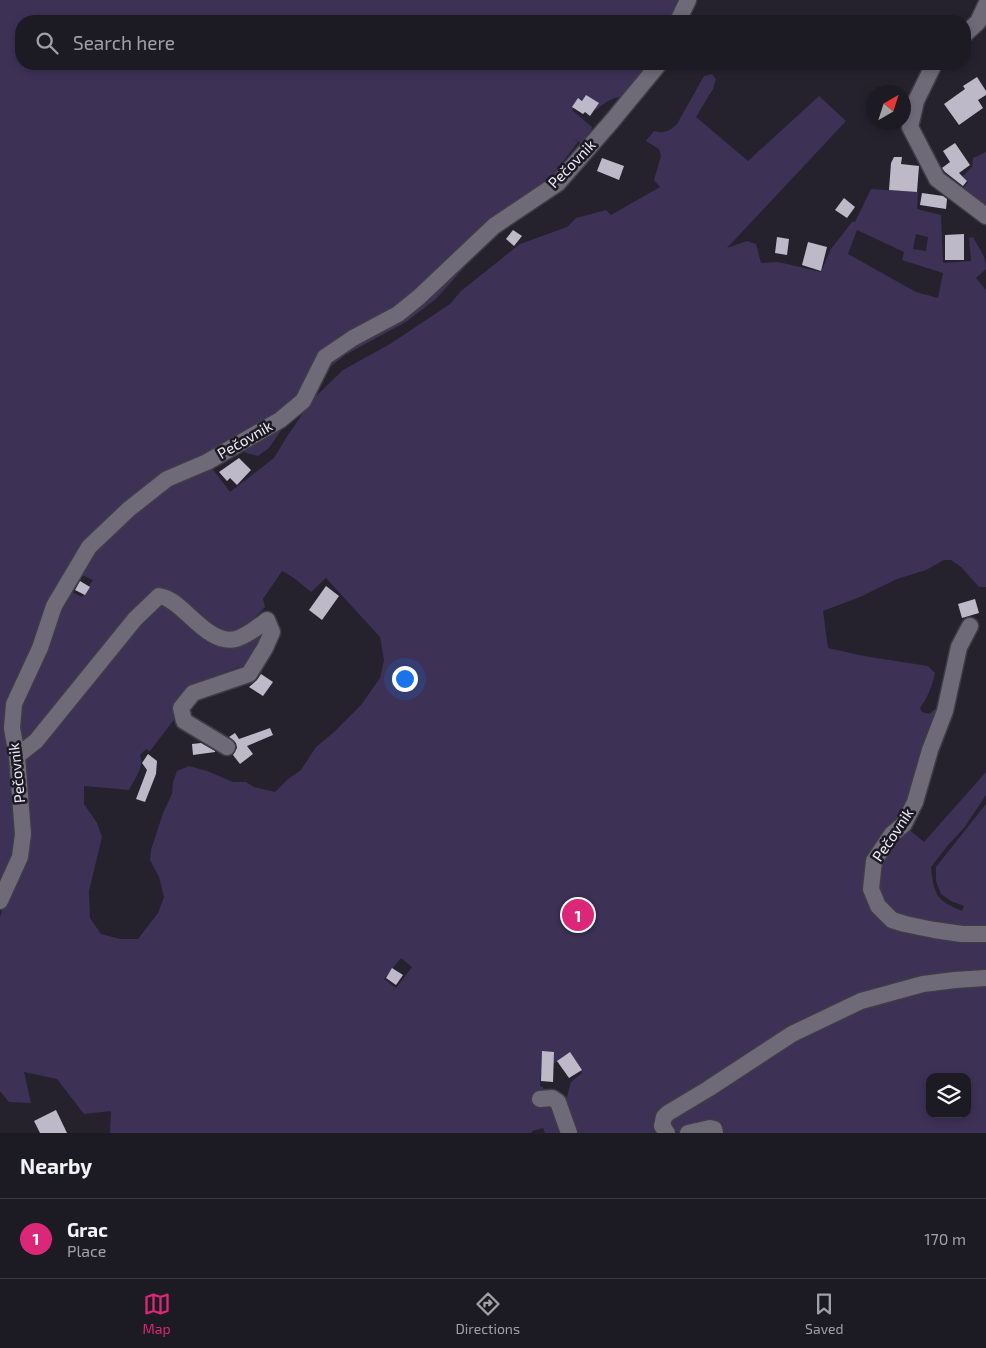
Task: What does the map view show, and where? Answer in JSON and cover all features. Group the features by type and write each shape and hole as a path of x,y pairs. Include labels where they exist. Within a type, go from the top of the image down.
{"street":[{"path":"681,15 688,0"},
{"path":"971,28 978,22 986,5"},
{"name":"Pečovnik","path":"0,901 20,856 23,834 17,756 12,728 14,704 40,648 54,606 89,547 129,509 167,479 207,462 280,420 303,401 326,357 352,338 398,314 419,297 494,226 558,183 654,70"},
{"path":"931,70 916,101 910,127 937,179 986,216"},
{"path":"17,756 36,741 135,619 159,596 172,600 219,638 235,639 251,632 267,620 272,632 265,648 248,674 193,692 181,708 184,721 227,747"},
{"name":"Pečovnik","path":"970,626 960,647 945,711 930,750 915,802 904,824 892,834 874,861 871,889 878,906 892,920 934,930 962,934 986,934"},
{"path":"667,1133 662,1126 662,1121 668,1113 792,1034 861,1001 923,984 986,978"},
{"path":"540,1099 552,1098 558,1102 569,1133"},
{"path":"688,1133 710,1128 714,1129 715,1133"}],"shaded area":[{"path":"0,0 682,0 676,15 15,15 15,70 649,70 629,96 611,100 596,110 581,99 572,110 592,127 589,148 572,138 578,142 556,171 493,235 436,299 406,322 345,355 325,371 306,394 269,448 258,456 246,453 239,443 196,461 87,543 68,567 57,587 8,705 16,848 0,890"},
{"path":"712,74 716,79 713,89 696,117 748,161 819,96 846,121 727,248 747,241 756,244 761,263 778,262 821,272 831,249 852,222 855,222 871,189 918,192 917,209 941,215 943,263 971,261 969,238 973,237 985,260 986,269 976,278 986,290 986,587 979,587 961,567 951,560 944,560 926,570 897,579 860,597 823,611 828,648 928,666 935,673 933,682 920,708 922,712 929,714 937,708 910,811 876,853 875,909 986,937 986,975 865,996 690,1096 660,1133 574,1133 564,1108 571,1082 582,1073 569,1054 553,1064 554,1054 542,1052 540,1086 543,1087 545,1101 542,1102 545,1108 558,1108 568,1133 545,1133 543,1128 532,1131 532,1133 110,1133 111,1111 84,1114 57,1079 24,1072 31,1103 9,1102 0,1091 0,917 29,826 24,761 160,600 223,642 260,626 266,637 242,675 239,667 223,673 223,681 209,683 176,717 150,751 146,749 140,755 140,768 129,790 84,786 84,804 97,823 102,837 89,891 90,918 101,934 120,939 138,939 158,913 164,897 159,877 150,860 151,850 163,813 172,794 173,782 177,771 189,766 233,782 246,782 254,787 275,792 288,779 301,770 316,747 361,705 380,678 384,660 380,637 326,578 311,592 282,571 263,599 265,607 240,633 224,636 158,591 147,594 107,652 24,745 15,721 66,589 82,597 93,580 75,572 95,549 167,483 211,467 230,492 274,458 312,400 343,370 390,344 450,304 461,291 520,244 567,227 576,218 606,210 611,215 660,187 654,180 661,156 659,149 646,141 654,131 667,131 677,124 704,76","holes":["857,230 904,252 902,260 943,273 938,298 916,292 848,254","916,234 928,237 926,251 913,249","401,958 412,967 396,988 384,979"]},
{"path":"986,152 986,210 960,193 968,182 963,176 972,167 973,158"},
{"path":"986,772 986,795 964,828 931,867 933,884 938,895 942,900 962,911 964,906 951,901 941,894 936,881 936,867 986,804 986,931 904,922 882,907 874,872 877,864 907,828 924,842"},
{"path":"986,980 986,1133 719,1133 723,1126 722,1123 716,1122 699,1125 677,1133 668,1129 671,1117 756,1060 864,1003"}],"building":[{"path":"977,77 986,91 986,95 978,100 983,108 959,125 944,104 965,89 963,86"},
{"path":"586,95 599,103 590,116 572,107 578,98 582,101"},
{"path":"955,143 970,165 959,173 967,181 963,186 942,168 950,162 943,151"},
{"path":"894,157 902,157 901,164 919,166 917,192 889,190 891,163"},
{"path":"602,158 624,166 619,180 597,171"},
{"path":"922,193 943,196 947,199 946,209 920,205"},
{"path":"844,198 855,207 847,218 835,210"},
{"path":"513,230 522,236 514,246 506,239"},
{"path":"964,234 964,260 945,260 945,235"},
{"path":"777,237 789,239 787,255 775,253"},
{"path":"808,242 827,247 821,271 802,265"},
{"path":"239,458 251,470 237,485 230,478 227,481 219,472"},
{"path":"80,581 90,587 85,595 75,590"},
{"path":"326,586 339,596 322,620 309,610"},
{"path":"975,599 979,613 962,618 958,604"},
{"path":"261,674 273,682 263,696 249,687"},
{"path":"270,728 273,735 247,746 253,754 240,764 233,755 237,748 236,743 229,737 235,733 239,739"},
{"path":"201,743 215,752 193,755 192,744"},
{"path":"148,754 157,761 156,774 145,802 136,799 147,770 142,763"},
{"path":"392,968 403,975 396,985 386,978"},
{"path":"542,1051 554,1052 553,1082 541,1081"},
{"path":"570,1052 582,1070 569,1078 557,1061"},
{"path":"56,1110 67,1133 40,1133 34,1121"}],"place":[{"name":"Grac","path":"578,915"}]}
